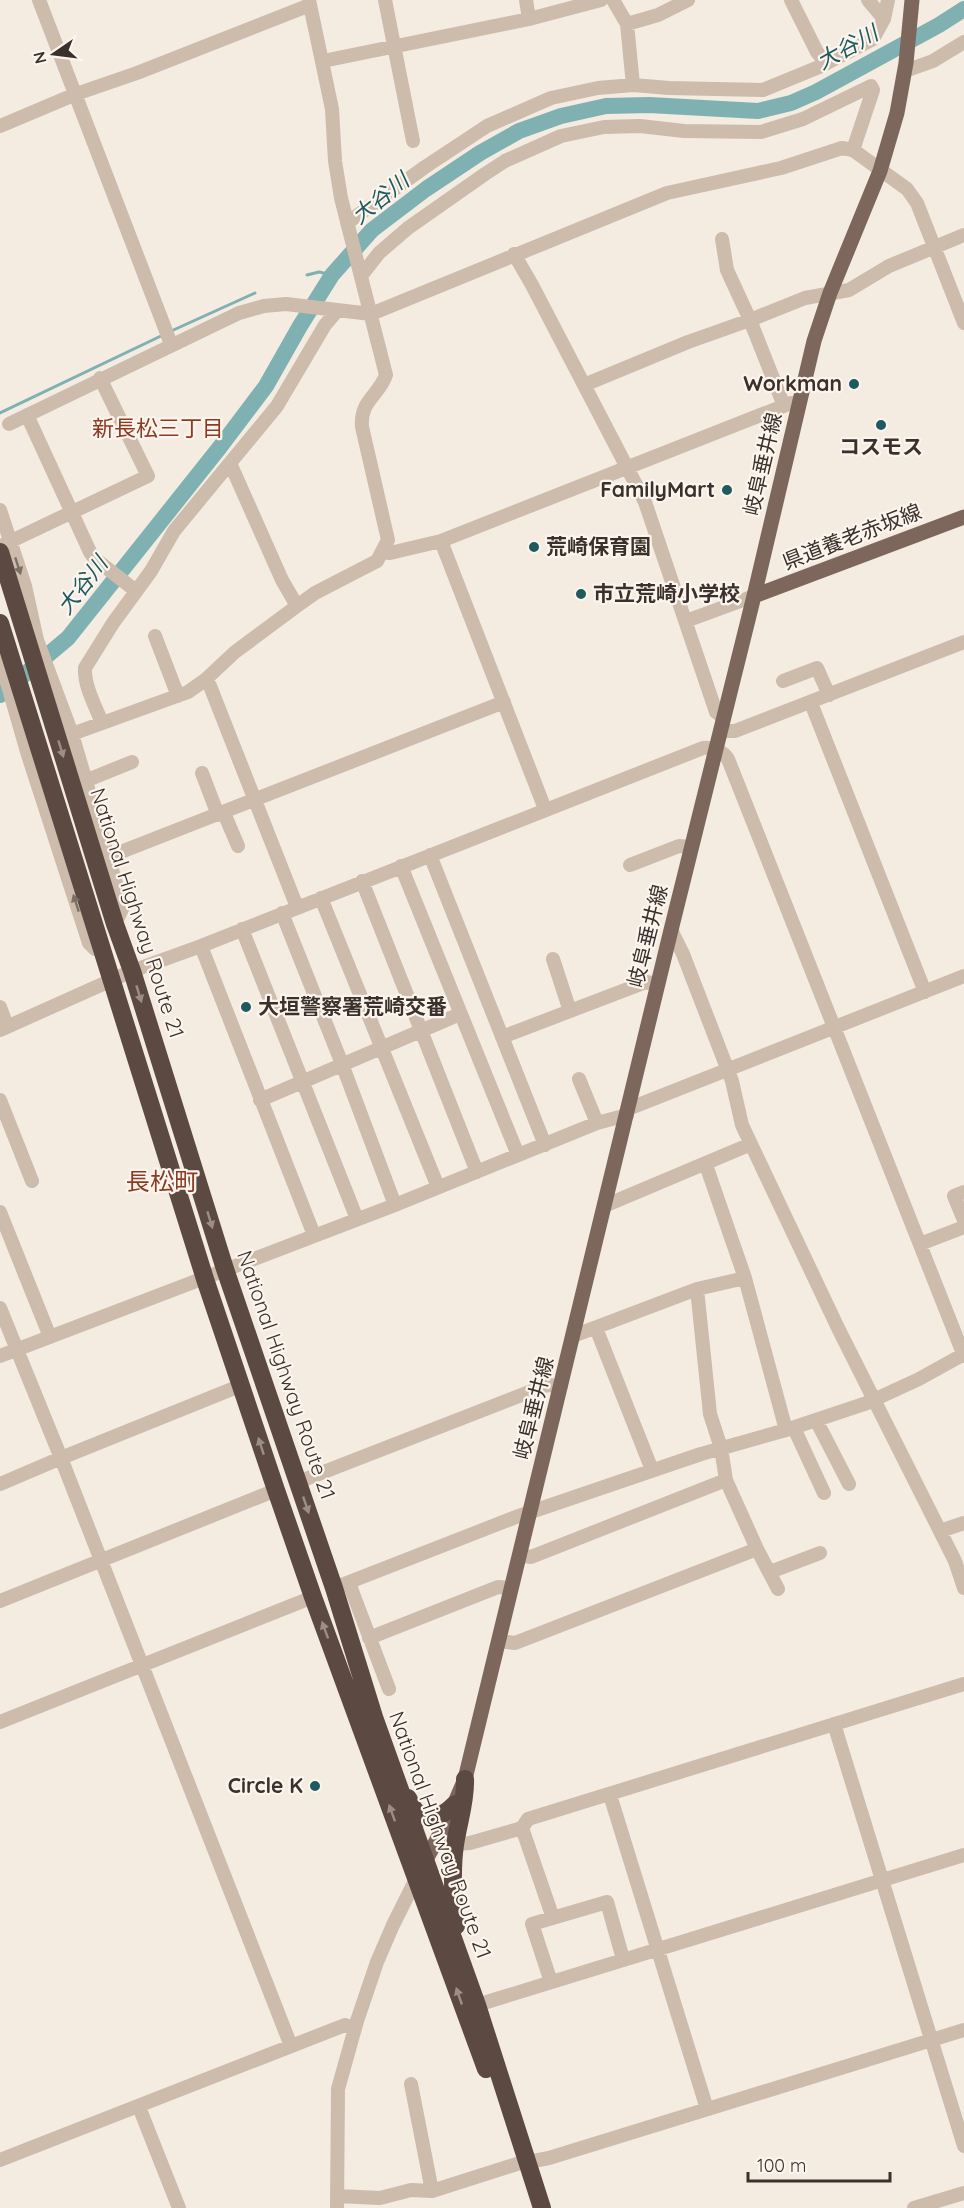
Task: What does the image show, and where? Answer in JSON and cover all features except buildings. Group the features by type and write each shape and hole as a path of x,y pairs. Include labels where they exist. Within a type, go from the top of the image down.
{"highway":[{"name":"National Highway Route 21","path":"5,546 115,924 132,971 225,1269 298,1482 341,1586 374,1716 477,2004 524,2163"},
{"name":"National Highway Route 21","path":"0,623 4,659 113,979 205,1279 276,1490 416,1878 540,2208"},
{"path":"374,1716 412,1808 419,1815 435,1818 444,1815 455,1804"},
{"path":"465,1779 466,1795 455,1844 453,1900 457,1934 468,1979"}],"main road":[{"name":"岐阜垂井線","path":"416,1878 455,1804 465,1779 754,596 791,404 830,293 880,171 897,113 906,67 912,3"},
{"name":"県道養老赤坂線","path":"754,596 964,517"}],"street":[{"path":"39,0 171,344"},
{"path":"385,0 412,141"},
{"path":"526,0 529,19"},
{"path":"323,61 529,19 601,0"},
{"path":"613,0 627,24 633,85"},
{"path":"627,24 658,15 688,0"},
{"path":"791,0 817,52 826,63"},
{"path":"868,0 884,19"},
{"path":"348,226 425,167 487,126 551,98 598,88 633,85 763,90 826,63 873,39 884,19 888,0"},
{"path":"0,126 76,94 137,74 310,2 332,109 335,161 348,226 386,375 382,385 365,404 361,414 388,540 377,561 315,593 235,652 205,680 188,692 72,734"},
{"path":"906,67 933,60 964,42"},
{"path":"360,274 408,228 456,194 506,161 561,136 604,127 639,126 684,131 761,132 803,118 871,86 873,90 853,150"},
{"path":"9,424 100,378 239,313 264,306 291,305 371,314 667,193 781,168 842,148 853,150 907,189 917,203 964,323"},
{"path":"584,385 688,342 805,298 849,290 889,266 964,235"},
{"path":"383,552 390,553 441,541 627,468 637,462 791,404 727,270 722,239"},
{"path":"514,254 627,468 651,519 716,712 729,733 964,642"},
{"path":"102,723 87,686 85,668 134,589 180,524 277,406 333,310"},
{"path":"0,510 5,546 72,511 148,476 100,378"},
{"path":"27,414 90,552 134,589"},
{"path":"230,463 282,580 297,606"},
{"path":"441,541 545,809"},
{"path":"686,621 754,596"},
{"path":"155,636 178,696"},
{"path":"783,681 817,668 829,695"},
{"path":"205,680 210,686 297,907"},
{"path":"48,688 72,734 123,907 115,924"},
{"path":"108,857 504,702"},
{"path":"811,703 925,992"},
{"path":"0,1007 4,1028 132,971 201,946 703,748 715,749 725,754 728,759 964,1355 919,1379 816,1420 652,1470 530,1512 341,1586 369,1638 389,1689"},
{"path":"85,781 132,762"},
{"path":"202,773 238,846"},
{"path":"630,865 679,846 691,848"},
{"path":"430,855 545,1145"},
{"path":"401,866 518,1155"},
{"path":"362,881 477,1172"},
{"path":"321,898 438,1187"},
{"path":"282,913 395,1205"},
{"path":"242,929 357,1219"},
{"path":"671,930 732,1081 742,1125 955,1561 964,1588"},
{"path":"201,946 314,1235"},
{"path":"553,959 570,1011"},
{"path":"0,1356 395,1205 627,1112 727,1068 964,976"},
{"path":"502,1036 646,982 658,984"},
{"path":"260,1100 460,1014"},
{"path":"579,1079 597,1123"},
{"path":"0,1100 32,1180"},
{"path":"604,1206 751,1144"},
{"path":"706,1164 745,1278 790,1429 824,1493"},
{"path":"964,1192 954,1196 964,1220"},
{"path":"0,1212 6,1244 50,1337"},
{"path":"920,1244 964,1227"},
{"path":"573,1336 697,1289 745,1278"},
{"path":"697,1289 710,1414 721,1448 726,1480 757,1549 778,1588"},
{"path":"0,1308 291,2046"},
{"path":"596,1328 652,1470"},
{"path":"0,1485 242,1385"},
{"path":"298,1482 547,1385 561,1386"},
{"path":"816,1420 849,1484"},
{"path":"520,1555 531,1557 726,1480"},
{"path":"0,1601 276,1490"},
{"path":"940,1531 964,1523"},
{"path":"499,1641 515,1643 757,1549"},
{"path":"770,1572 820,1553"},
{"path":"369,1638 498,1587 511,1588"},
{"path":"0,1722 313,1597"},
{"path":"455,1844 470,1843 522,1828 528,1819 964,1684"},
{"path":"834,1724 964,2146"},
{"path":"610,1795 708,2109"},
{"path":"522,1828 553,1918"},
{"path":"477,2004 964,1855"},
{"path":"416,1878 385,1943 356,2025 338,2089 337,2202 380,2198 411,2190 432,2191 524,2163 549,2158 964,2030"},
{"path":"551,1982 532,1924 607,1902 623,1959"},
{"path":"0,2160 345,2025 356,2025"},
{"path":"411,2084 432,2191"},
{"path":"139,2107 179,2208"},
{"path":"914,2208 964,2193"}],"waterway":[{"name":"大谷川","path":"0,695 68,638 220,447 266,386 332,275 372,230 426,189 480,153 519,131 561,116 606,106 649,105 758,111 791,103 816,92 964,9"},
{"path":"307,275 319,272 332,275"},
{"path":"169,332 255,293"},
{"path":"0,413 163,335"}],"place":[{"name":"Workman","path":"854,384"},
{"name":"コスモス","path":"881,425"},
{"name":"FamilyMart","path":"727,490"},
{"name":"荒崎保育園","path":"534,547"},
{"name":"市立荒崎小学校","path":"581,594"},
{"name":"大垣警察署荒崎交番","path":"246,1007"},
{"name":"Circle K","path":"315,1786"}],"district":[{"name":"新長松三丁目","path":"158,428"},
{"name":"長松町","path":"162,1182"}]}
